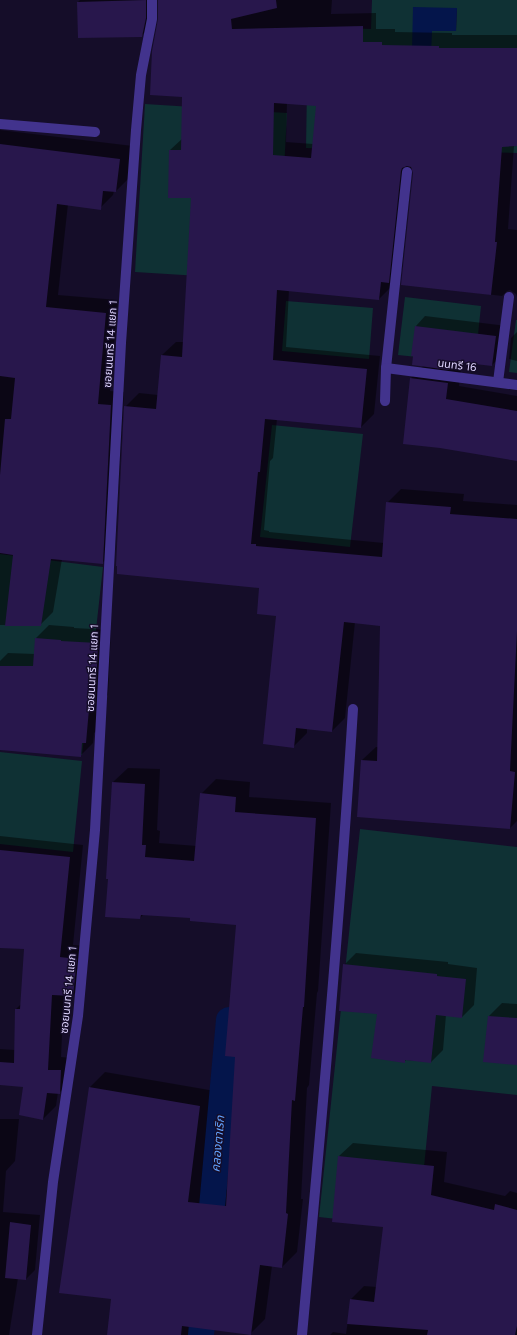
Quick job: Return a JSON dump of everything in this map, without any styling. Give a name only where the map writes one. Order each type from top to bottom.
[{"type":"street","name":"ซอยนนทรี 14 แยก 1","points":[[37,1335],[53,1182],[78,1016],[95,830],[122,335],[136,130],[141,74],[152,19],[152,0]]},
{"type":"street","points":[[0,124],[95,132]]},
{"type":"street","points":[[385,401],[390,369],[407,172]]},
{"type":"street","points":[[498,382],[509,297]]},
{"type":"street","name":"นนทรี 16","points":[[390,369],[517,385]]},
{"type":"street","points":[[302,1335],[321,1129],[346,820],[353,709]]},
{"type":"green space","points":[[372,0],[517,0],[517,48],[449,147],[517,146],[517,153],[306,148],[308,27],[371,29]],"holes":[[[457,8],[456,31],[432,31]]]},
{"type":"green space","points":[[145,104],[287,113],[278,281],[135,272]]},
{"type":"green space","points":[[405,297],[481,306],[475,363],[398,355]]},
{"type":"green space","points":[[286,301],[373,308],[369,359],[282,351]]},
{"type":"green space","points":[[517,320],[517,373],[509,372]]},
{"type":"green space","points":[[272,425],[363,434],[350,547],[260,537]]},
{"type":"green space","points":[[0,554],[103,567],[82,755],[0,745]]},
{"type":"green space","points":[[0,752],[82,761],[73,852],[0,844]]},
{"type":"green space","points":[[360,829],[517,847],[517,1095],[432,1086],[418,1228],[319,1217]]},
{"type":"shaded area","points":[[413,7],[457,8],[456,31],[432,31],[431,53],[412,52]]},
{"type":"building","points":[[146,0],[146,18],[142,37],[78,38],[77,2]]},
{"type":"building","points":[[158,0],[276,0],[277,8],[231,19],[232,29],[363,26],[363,42],[382,42],[382,45],[439,46],[439,48],[517,48],[517,146],[502,147],[495,242],[497,242],[491,295],[401,285],[413,173],[411,167],[407,166],[402,168],[401,171],[389,283],[381,282],[379,300],[277,290],[273,360],[367,369],[361,428],[265,419],[251,544],[256,544],[256,546],[382,557],[386,502],[451,507],[450,514],[517,519],[517,631],[510,771],[515,772],[510,829],[357,817],[361,760],[377,761],[380,626],[344,622],[332,732],[296,728],[294,748],[263,744],[276,616],[257,614],[259,588],[117,574],[116,566],[124,406],[156,409],[161,355],[182,357],[191,198],[168,198],[169,150],[181,150],[182,97],[150,95],[152,51],[158,19]],"holes":[[[274,103],[316,106],[311,158],[273,155]]]},
{"type":"building","points":[[0,144],[120,159],[116,192],[103,191],[101,210],[57,204],[46,307],[106,313],[98,404],[111,405],[103,564],[51,559],[41,626],[5,626],[13,555],[0,553],[0,475],[5,419],[11,419],[15,378],[0,376]]},
{"type":"building","points":[[415,326],[496,336],[492,366],[450,361],[449,370],[412,365],[413,356],[411,356]]},
{"type":"building","points":[[410,378],[448,383],[446,399],[517,411],[517,461],[440,448],[403,444]]},
{"type":"building","points":[[35,638],[98,643],[95,710],[89,709],[86,743],[82,743],[81,757],[0,750],[0,666],[33,666]]},
{"type":"building","points":[[112,782],[145,784],[142,845],[146,845],[145,857],[194,861],[200,793],[236,797],[235,812],[316,818],[304,1007],[295,1101],[292,1100],[286,1213],[288,1214],[282,1268],[260,1265],[251,1335],[182,1326],[181,1335],[107,1335],[111,1299],[59,1293],[89,1087],[200,1106],[188,1202],[226,1206],[235,1057],[225,1056],[236,925],[190,921],[190,918],[141,915],[140,919],[105,917]]},
{"type":"building","points":[[0,850],[70,857],[60,957],[77,959],[73,996],[52,995],[48,1070],[61,1070],[60,1094],[47,1093],[43,1120],[19,1115],[23,1087],[0,1085],[0,1062],[14,1063],[15,1009],[20,1009],[24,949],[0,948]]},
{"type":"building","points":[[343,964],[437,974],[437,976],[466,979],[462,1018],[436,1015],[431,1063],[405,1060],[405,1063],[371,1058],[377,1014],[339,1011]]},
{"type":"building","points":[[488,1016],[517,1018],[517,1065],[483,1062]]},
{"type":"building","points":[[338,1156],[434,1166],[431,1195],[494,1210],[495,1204],[517,1210],[517,1326],[515,1335],[427,1335],[428,1330],[347,1324],[350,1299],[374,1302],[383,1227],[332,1222]]},
{"type":"building","points":[[10,1222],[31,1225],[26,1280],[5,1278]]},
{"type":"waterway","name":"คลองตาเริก","points":[[209,1240],[229,1020]]},
{"type":"waterway","name":"คลองตาเริก","points":[[201,1335],[205,1293]]}]
